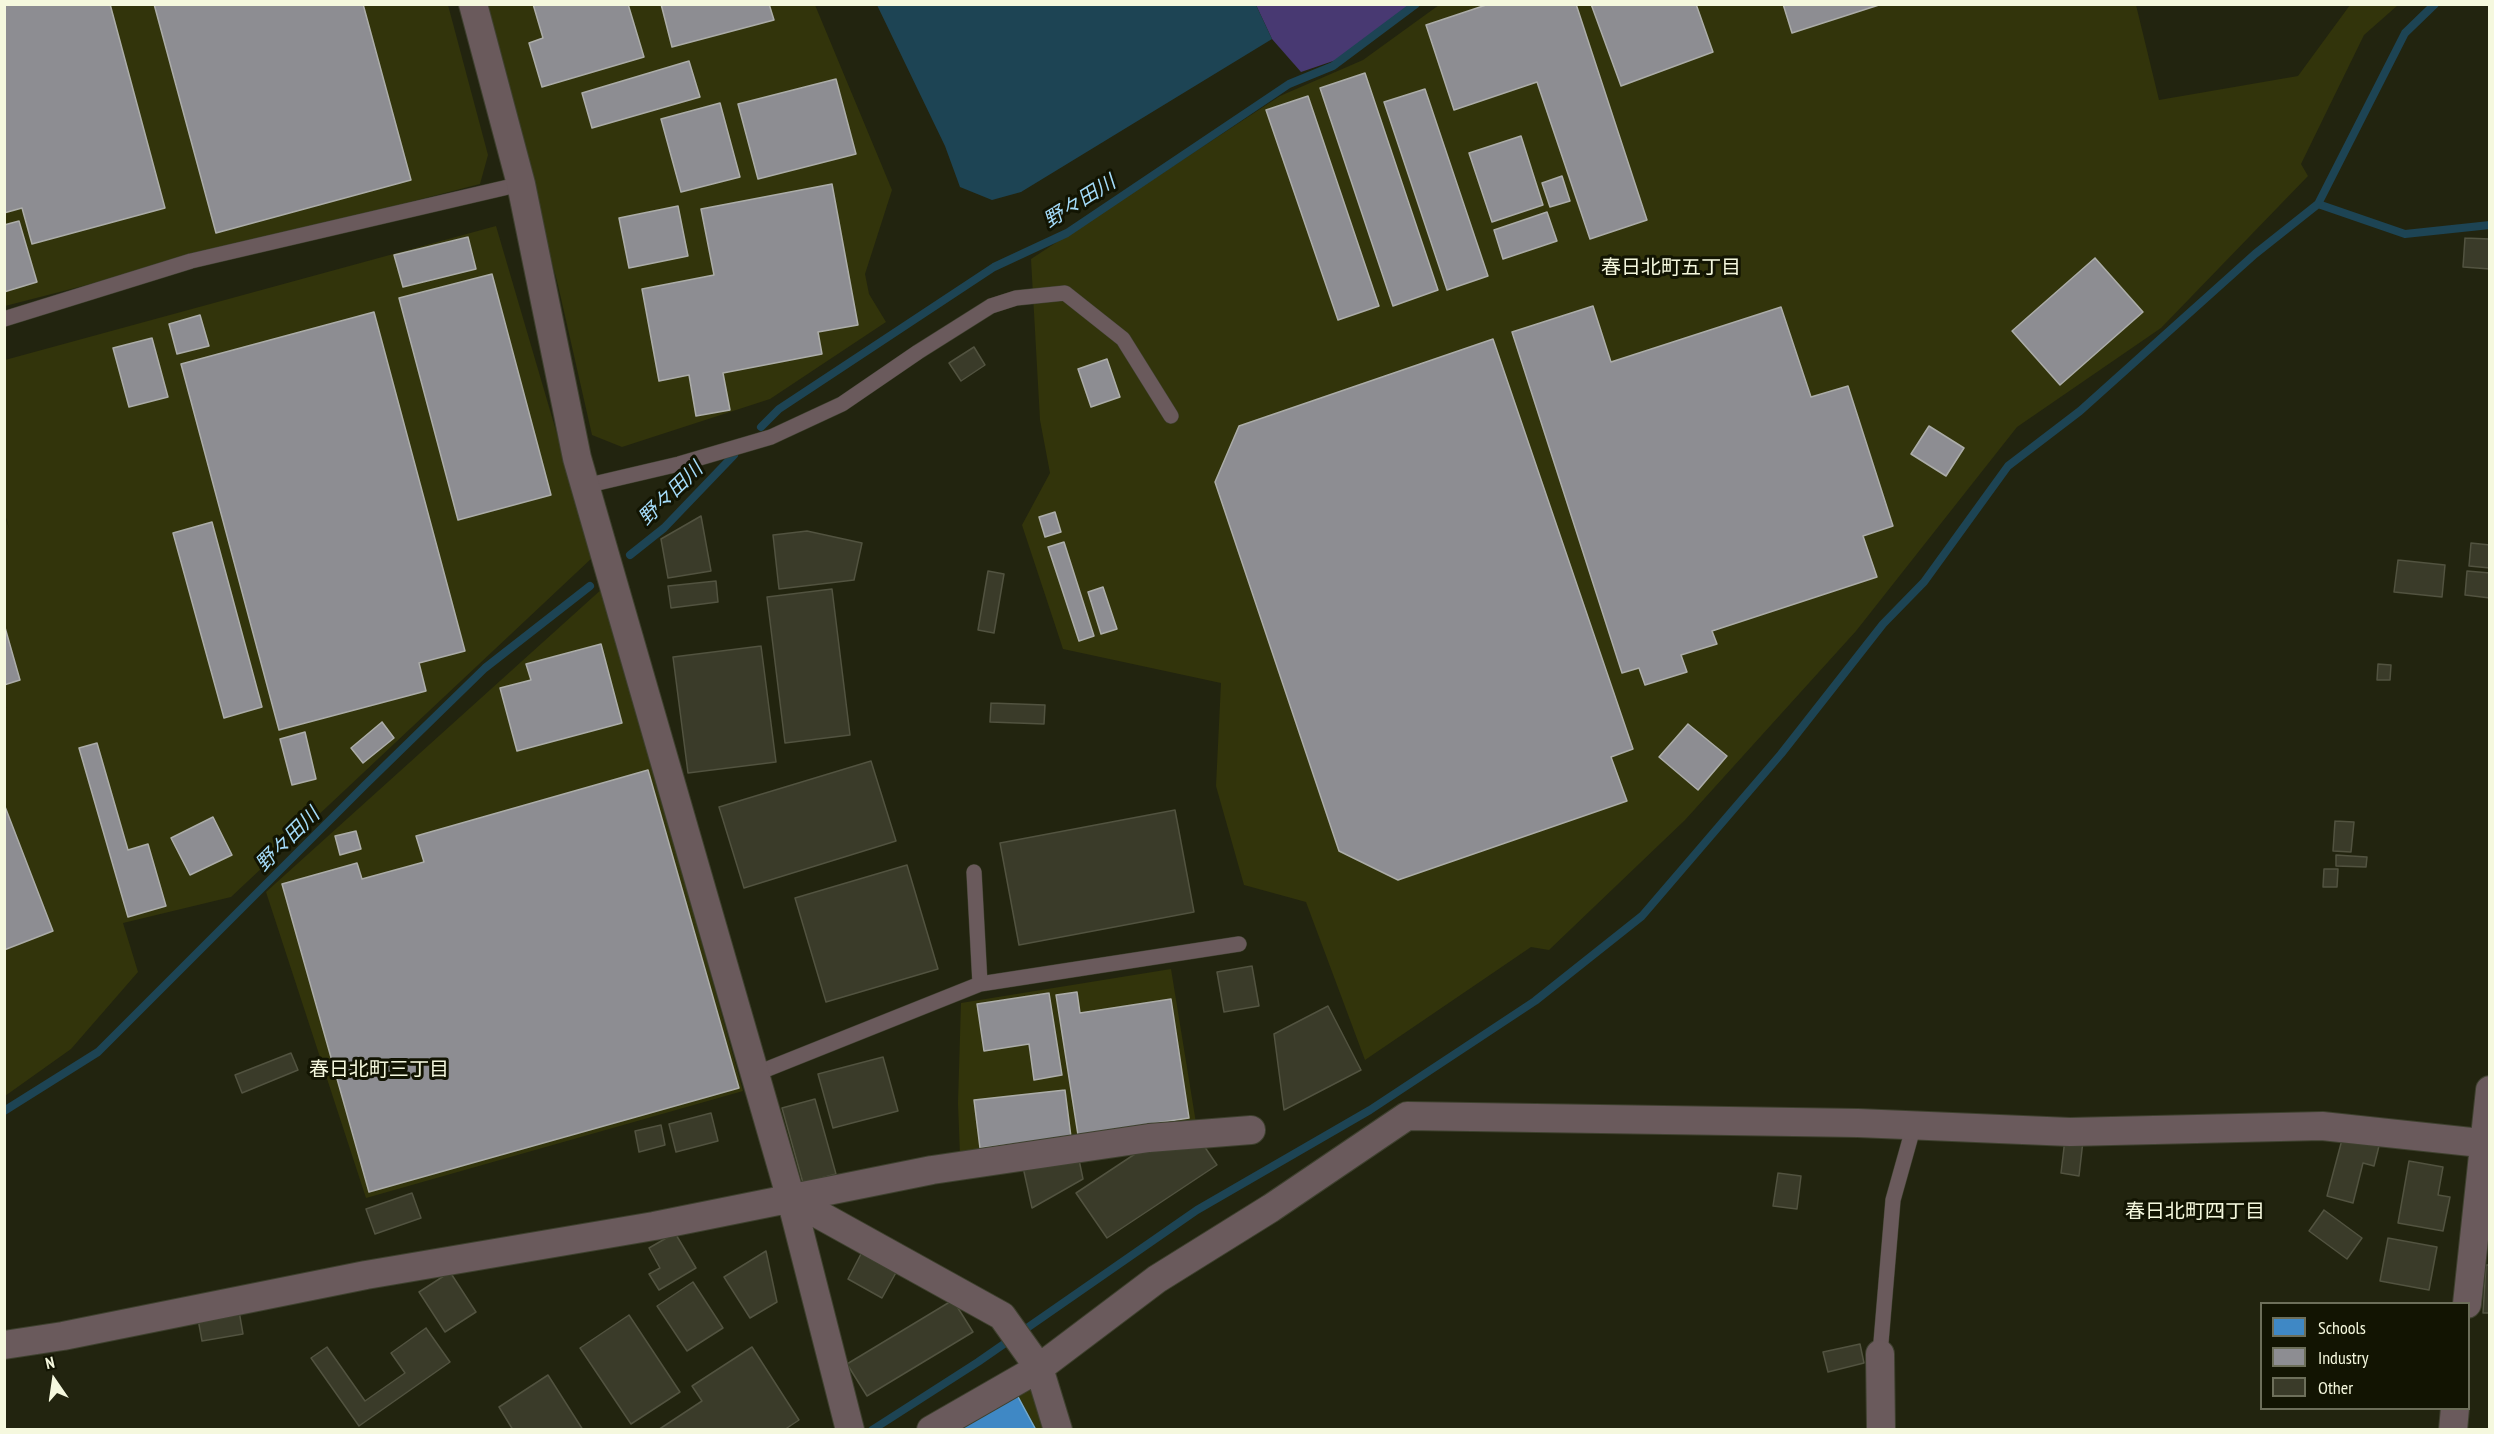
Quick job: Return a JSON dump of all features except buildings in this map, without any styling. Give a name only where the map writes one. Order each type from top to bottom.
[{"type":"street","points":[[473,4],[520,184],[577,458],[791,1198],[849,1426]]},
{"type":"street","points":[[2467,1302],[2487,1144],[2490,1090]]},
{"type":"street","points":[[931,1430],[1157,1279],[1271,1208],[1407,1116],[1914,1125],[2070,1131],[2322,1126],[2487,1144]]},
{"type":"street","points":[[4,1345],[63,1336],[390,1271],[654,1226],[944,1169],[1149,1138],[1251,1130]]},
{"type":"street","points":[[791,1198],[1002,1316],[1036,1362],[1058,1430]]},
{"type":"street","points":[[1880,1354],[1881,1430]]},
{"type":"street","points":[[2453,1430],[2455,1410]]},
{"type":"lane","points":[[4,319],[191,261],[520,184]]},
{"type":"lane","points":[[585,486],[679,464],[771,437],[842,404],[991,306],[1016,298],[1065,293],[1123,339],[1171,416]]},
{"type":"lane","points":[[974,872],[980,984]]},
{"type":"lane","points":[[755,1074],[980,984],[1239,944]]},
{"type":"lane","points":[[1880,1354],[1893,1200],[1914,1125]]},
{"type":"shaded area","points":[[5,5],[448,5],[488,155],[480,184],[5,306]]},
{"type":"shaded area","points":[[483,5],[815,5],[892,190],[865,274],[869,294],[886,322],[770,399],[622,447],[592,435],[558,285]]},
{"type":"shaded area","points":[[1256,5],[1412,5],[1339,59],[1301,72],[1272,39]]},
{"type":"shaded area","points":[[1439,5],[2136,5],[2159,100],[2298,76],[2350,5],[2398,5],[2364,35],[2301,164],[2308,176],[2161,328],[2017,427],[1856,631],[1685,820],[1549,950],[1531,947],[1365,1060],[1306,902],[1244,885],[1216,786],[1221,683],[1063,649],[1022,525],[1050,473],[1040,420],[1031,259],[1280,96],[1363,60]]},
{"type":"shaded area","points":[[496,226],[593,557],[231,897],[123,923],[138,972],[71,1049],[5,1096],[4,708],[7,707],[4,707],[4,514],[10,531],[4,511],[5,360]]},
{"type":"shaded area","points":[[603,588],[743,1091],[366,1198],[266,892]]},
{"type":"shaded area","points":[[1171,969],[1196,1123],[960,1156],[958,1103],[961,1003]]},
{"type":"shaded area","points":[[1030,1386],[1046,1430],[947,1430]]},
{"type":"water","points":[[877,5],[1256,5],[1272,39],[1021,192],[992,200],[960,187],[945,146]]},
{"type":"waterway","name":"野々田川","points":[[761,427],[779,409],[994,267],[1067,233],[1289,84],[1333,66],[1416,4]]},
{"type":"waterway","points":[[872,1430],[978,1362],[1197,1210],[1370,1110],[1535,1001],[1642,916],[1781,754],[1883,624],[1924,582],[2008,466],[2080,411],[2255,254],[2318,204],[2405,33],[2435,4]]},
{"type":"waterway","points":[[2318,204],[2405,234],[2490,225]]},
{"type":"waterway","name":"野々田川","points":[[630,555],[664,528],[734,455]]},
{"type":"waterway","name":"野々田川","points":[[4,1111],[98,1052],[485,668],[590,586]]},
{"type":"district","name":"春日北町五丁目","points":[[1671,268]]},
{"type":"district","name":"春日北町三丁目","points":[[379,1070]]},
{"type":"district","name":"春日北町四丁目","points":[[2195,1212]]}]
